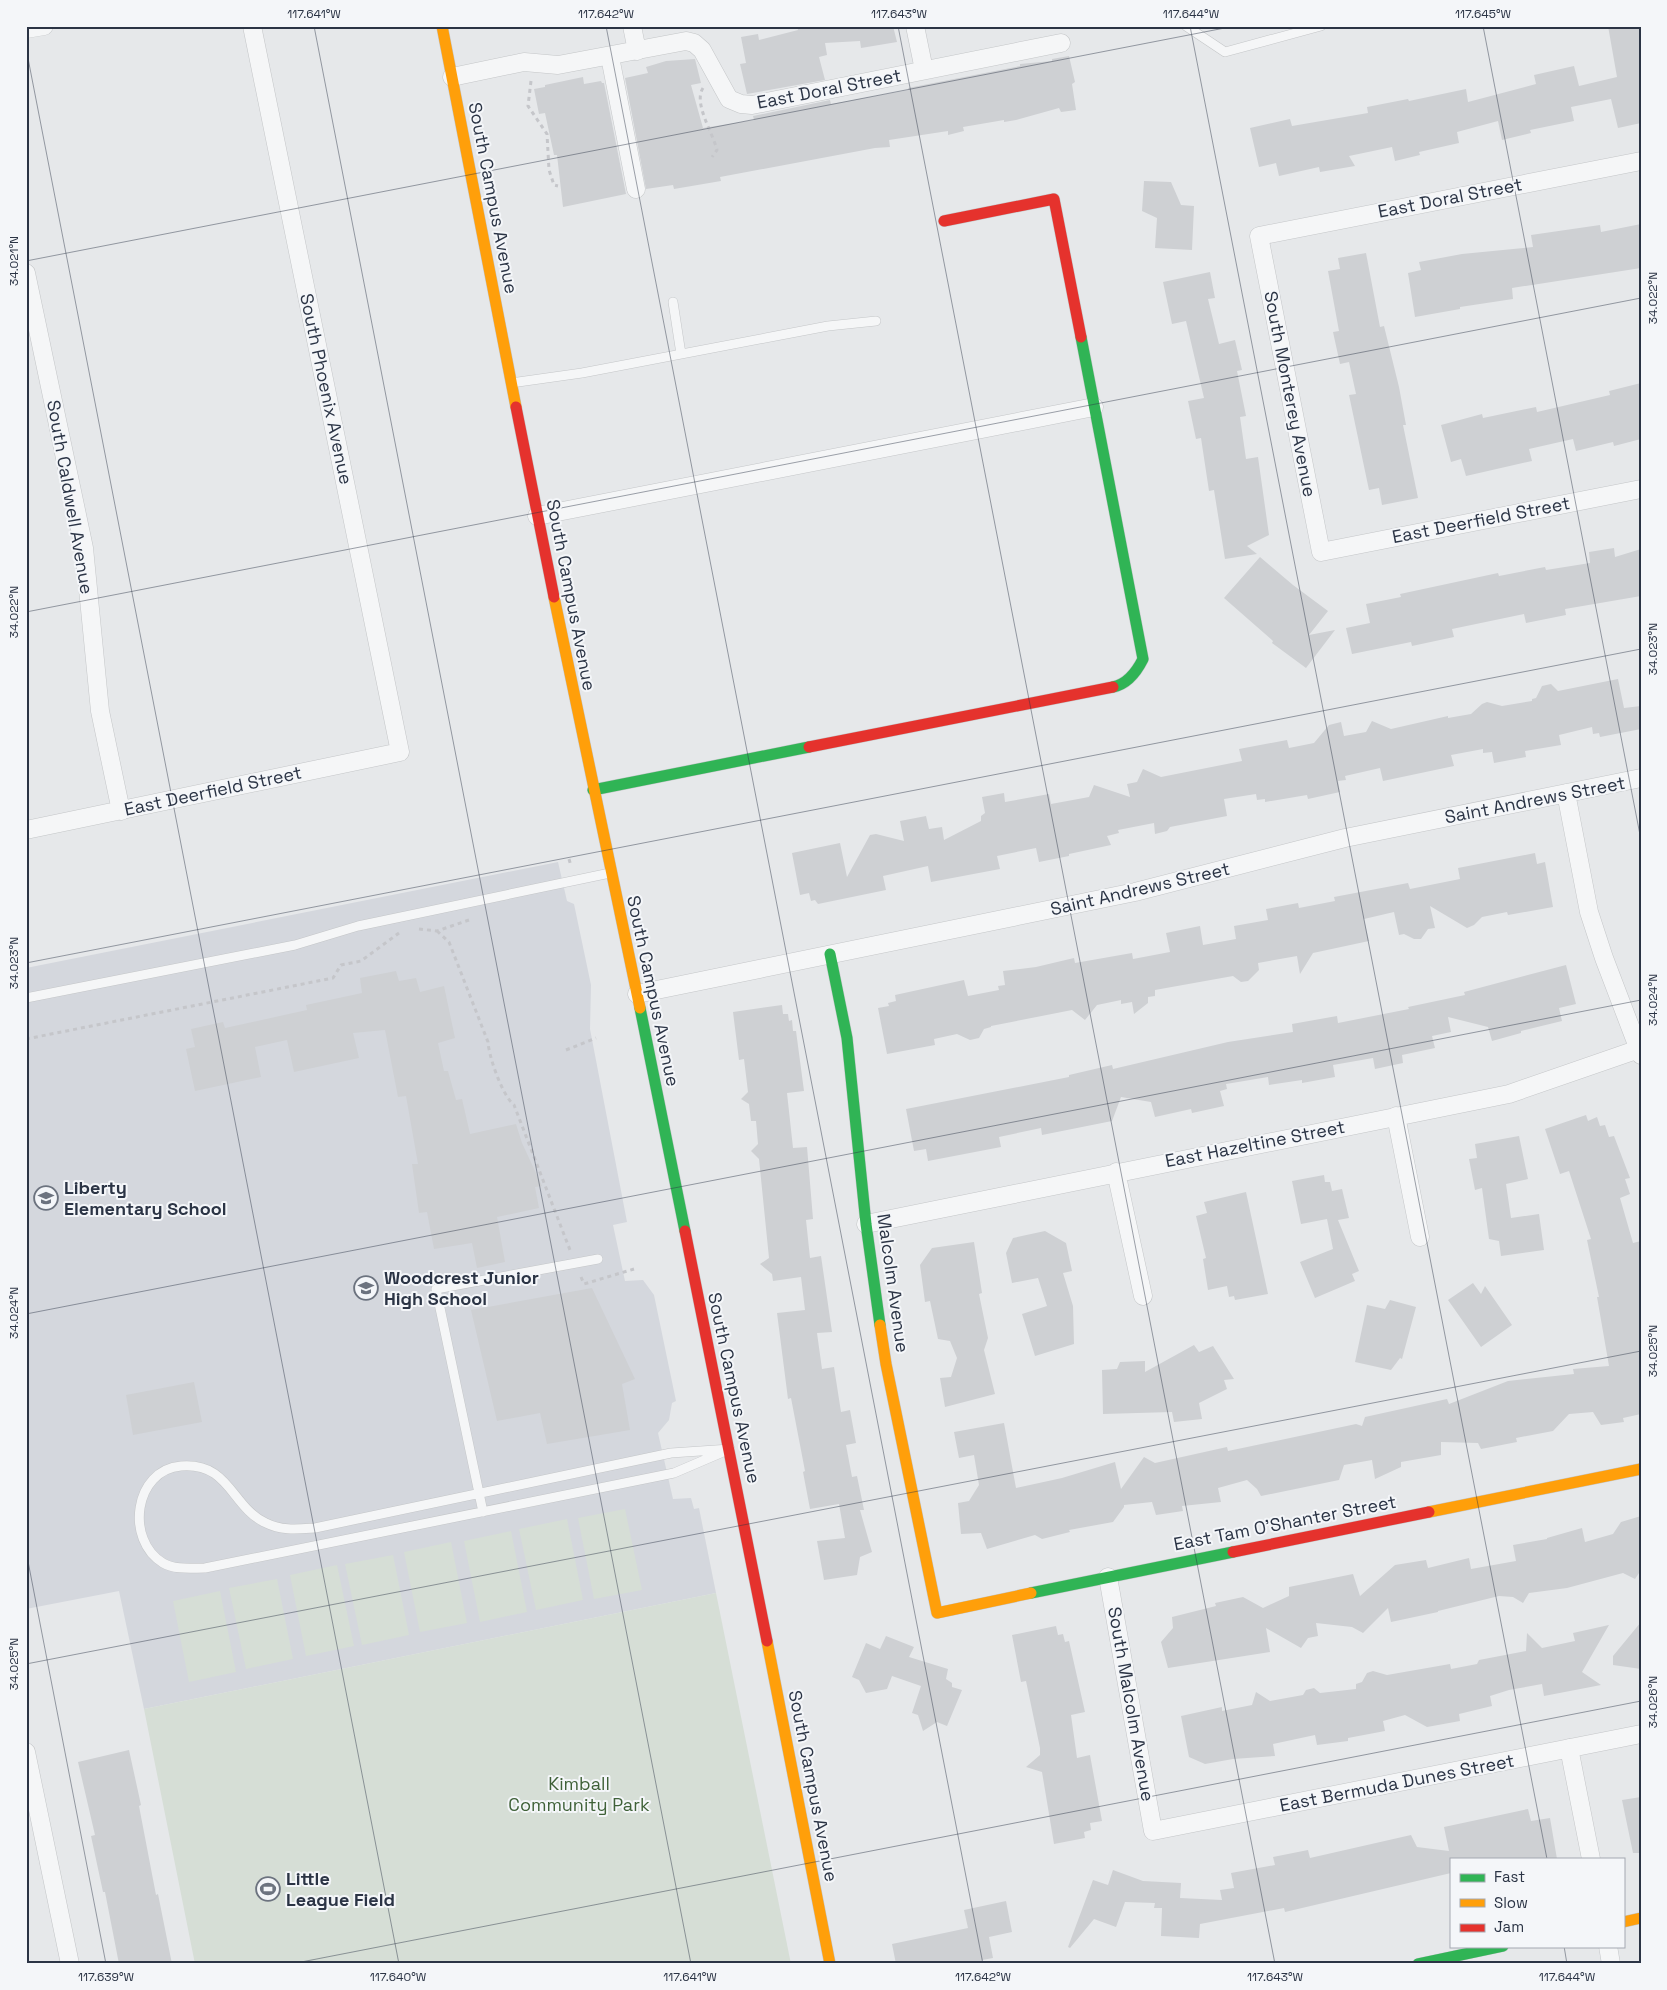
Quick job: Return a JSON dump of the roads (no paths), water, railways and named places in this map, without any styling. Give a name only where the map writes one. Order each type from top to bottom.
[{"type":"street","points":[[26,29],[44,26]]},
{"type":"street","name":"South Phoenix Avenue","points":[[252,26],[400,752]]},
{"type":"street","name":"South Campus Avenue","points":[[442,26],[510,383],[730,1449],[830,1964]]},
{"type":"street","points":[[632,26],[637,51]]},
{"type":"street","points":[[915,26],[924,70]]},
{"type":"street","name":"East Doral Street","points":[[452,77],[524,62],[558,66],[686,41],[694,43],[702,50],[729,99],[740,104],[752,106],[1060,43]]},
{"type":"street","points":[[610,56],[636,189]]},
{"type":"street","name":"East Doral Street","points":[[1259,236],[1641,161]]},
{"type":"street","points":[[593,790],[1119,686],[1136,673],[1143,659],[1054,199],[944,221]]},
{"type":"street","name":"South Monterey Avenue","points":[[1259,236],[1321,552]]},
{"type":"street","name":"South Caldwell Avenue","points":[[26,273],[84,548],[100,710],[121,811]]},
{"type":"street","points":[[538,516],[1094,406]]},
{"type":"street","name":"East Deerfield Street","points":[[1321,552],[1641,489]]},
{"type":"street","name":"East Deerfield Street","points":[[26,830],[400,752]]},
{"type":"street","name":"Saint Andrews Street","points":[[637,994],[1135,892],[1344,838],[1641,778]]},
{"type":"street","points":[[1566,793],[1589,912],[1604,958],[1640,1052]]},
{"type":"street","name":"Malcolm Avenue","points":[[830,954],[847,1038],[866,1224],[886,1364],[937,1613]]},
{"type":"street","name":"East Hazeltine Street","points":[[866,1224],[1509,1094],[1640,1052]]},
{"type":"street","points":[[1396,1116],[1420,1237]]},
{"type":"street","points":[[1116,1172],[1142,1296]]},
{"type":"street","name":"East Tam O'Shanter Street","points":[[937,1613],[1641,1469]]},
{"type":"street","name":"South Malcolm Avenue","points":[[1108,1577],[1153,1831]]},
{"type":"street","name":"East Bermuda Dunes Street","points":[[1153,1831],[1641,1734]]},
{"type":"street","points":[[1569,1748],[1591,1858]]},
{"type":"street","points":[[26,1752],[70,1964]]},
{"type":"street","points":[[1624,1922],[1641,1918]]},
{"type":"street","points":[[1418,1964],[1494,1948]]},
{"type":"street","points":[[1608,1948],[1611,1964]]},
{"type":"lane","points":[[1186,26],[1225,52],[1321,26]]},
{"type":"lane","points":[[673,302],[681,354]]},
{"type":"lane","points":[[510,383],[582,374],[828,326],[876,321]]},
{"type":"lane","points":[[26,998],[295,945],[358,926],[610,872]]},
{"type":"lane","points":[[483,1512],[436,1289],[598,1259]]},
{"type":"lane","points":[[730,1449],[674,1473],[204,1568],[179,1568],[163,1563],[148,1548],[140,1532],[138,1512],[142,1497],[152,1480],[165,1470],[180,1466],[200,1468],[219,1476],[228,1485],[244,1508],[265,1523],[287,1530],[315,1528],[671,1452],[730,1449]]},
{"type":"place","name":"Liberty Elementary School","points":[[46,1198]]},
{"type":"place","name":"Woodcrest Junior High School","points":[[366,1288]]},
{"type":"place","name":"Little League Field","points":[[268,1889]]},
{"type":"park label","name":"Kimball Community Park","points":[[579,1794]]}]
